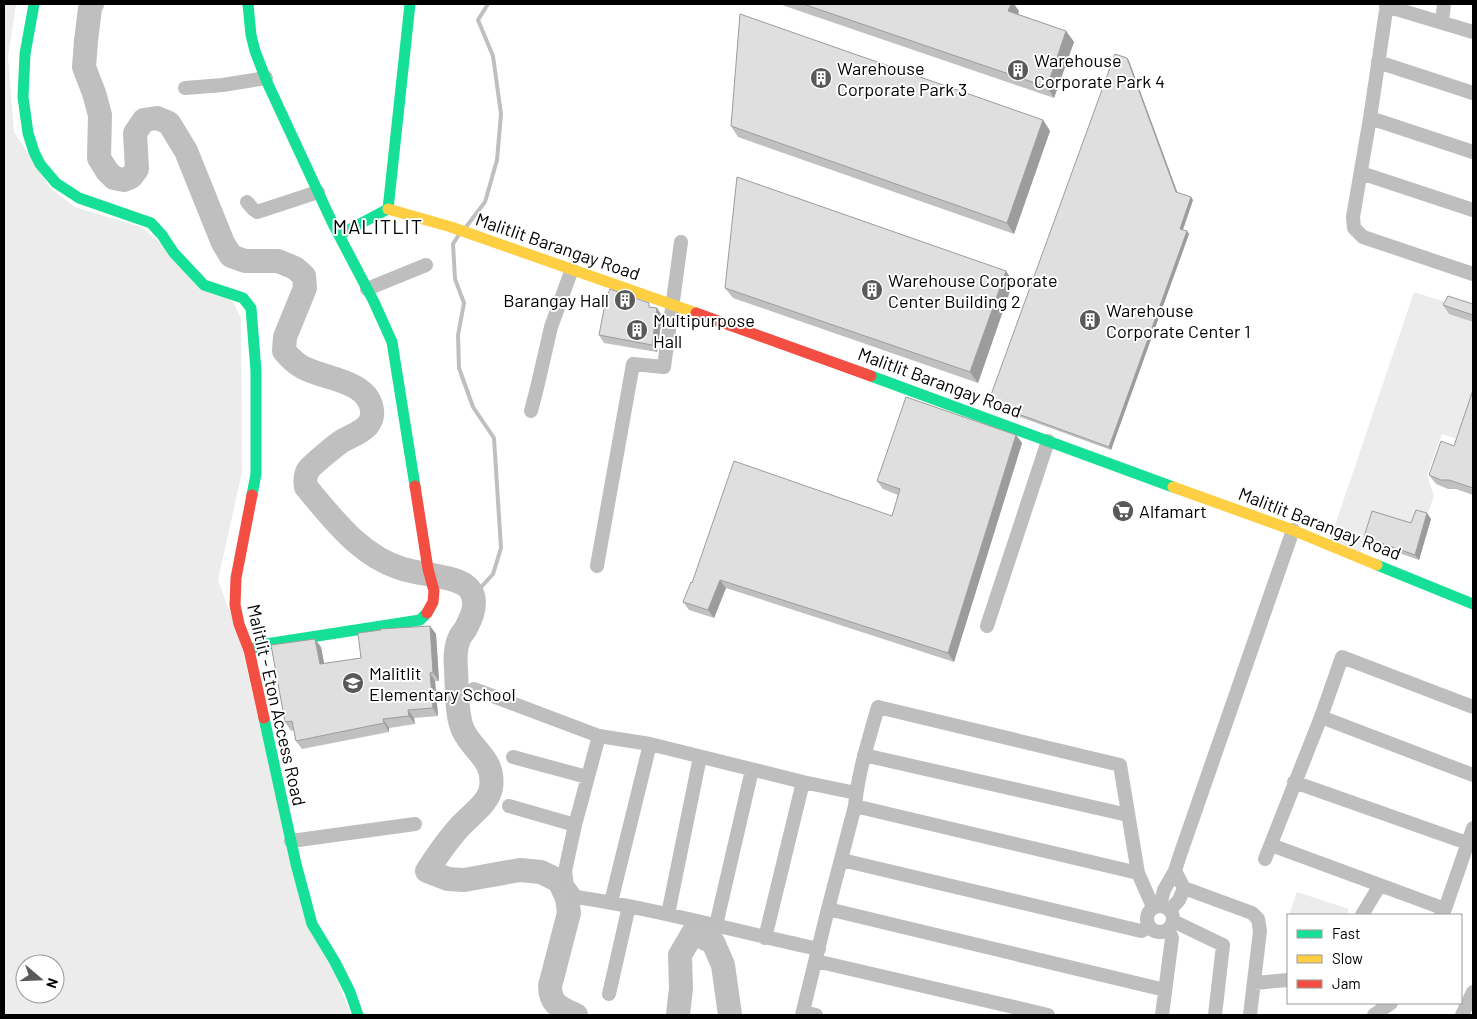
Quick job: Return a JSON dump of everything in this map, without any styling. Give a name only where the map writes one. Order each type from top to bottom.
[{"type":"street","name":"Malitlit - Eton Access Road","points":[[34,4],[25,54],[23,97],[28,133],[40,164],[56,184],[79,198],[151,223],[174,253],[204,285],[242,298],[251,308],[256,371],[256,474],[236,578],[235,605],[239,624],[249,650],[291,841],[312,924],[335,962],[350,992],[358,1015]]},
{"type":"street","points":[[248,4],[247,16],[250,37],[266,78],[318,192],[383,319],[392,342],[428,569],[435,598],[432,607],[420,620],[266,644],[249,650]]},
{"type":"street","points":[[339,235],[388,209],[410,4]]},
{"type":"street","points":[[1442,22],[1444,4]]},
{"type":"street","points":[[1473,32],[1386,5],[1370,118],[1353,217],[1354,228],[1363,237],[1473,274]]},
{"type":"street","points":[[1378,62],[1473,93]]},
{"type":"street","points":[[185,88],[223,85],[266,78]]},
{"type":"street","points":[[1370,118],[1473,152]]},
{"type":"street","points":[[1361,173],[1473,210]]},
{"type":"street","points":[[247,202],[257,212],[318,192]]},
{"type":"street","name":"Malitlit Barangay Road","points":[[388,209],[451,227],[673,304],[977,414],[1293,530],[1473,604]]},
{"type":"street","points":[[596,566],[633,364],[664,368],[681,242]]},
{"type":"street","points":[[367,289],[426,265]]},
{"type":"street","points":[[531,411],[551,327],[572,269]]},
{"type":"street","points":[[986,626],[1048,441]]},
{"type":"street","points":[[1162,1015],[1172,938],[1165,914],[1164,890],[1175,871],[1293,530]]},
{"type":"street","points":[[1265,859],[1342,657],[1473,707]]},
{"type":"street","points":[[474,689],[599,736],[650,744],[803,782],[856,799],[1138,873]]},
{"type":"street","points":[[807,1014],[817,955],[842,860],[864,755],[878,707],[1120,765],[1138,873],[1165,914]]},
{"type":"street","points":[[1320,717],[1473,775]]},
{"type":"street","points":[[599,736],[587,777],[565,871],[567,885],[576,897],[611,902],[716,925],[817,955],[1048,1015]]},
{"type":"street","points":[[611,902],[650,744]]},
{"type":"street","points":[[864,755],[1128,815]]},
{"type":"street","points":[[513,757],[587,777]]},
{"type":"street","points":[[668,914],[700,757]]},
{"type":"street","points":[[716,925],[752,770]]},
{"type":"street","points":[[765,938],[803,782]]},
{"type":"street","points":[[1294,782],[1467,843]]},
{"type":"street","points":[[509,806],[575,825]]},
{"type":"street","points":[[291,841],[415,824]]},
{"type":"street","points":[[1271,845],[1380,885],[1443,912],[1473,828]]},
{"type":"street","points":[[842,860],[1141,932],[1150,927]]},
{"type":"street","points":[[1175,871],[1184,888],[1252,913],[1258,920],[1260,931],[1250,1015]]},
{"type":"street","points":[[1363,914],[1380,885]]},
{"type":"street","points":[[1184,888],[1179,900],[1165,914],[1159,932],[1154,931],[1146,919],[1150,910],[1165,914],[1223,945],[1215,1015]]},
{"type":"street","points":[[609,994],[629,906]]},
{"type":"street","points":[[828,909],[1165,990]]},
{"type":"street","points":[[1254,983],[1287,980]]},
{"type":"street","points":[[1462,1015],[1473,992]]},
{"type":"street","points":[[1374,1015],[1390,1004]]},
{"type":"shaded area","points":[[4,4],[16,4],[8,57],[14,132],[51,189],[75,207],[141,227],[233,302],[241,318],[242,472],[218,580],[237,626],[292,865],[351,1015],[4,1015]]},
{"type":"shaded area","points":[[1414,292],[1455,305],[1473,322],[1473,417],[1465,442],[1442,434],[1427,475],[1434,496],[1421,532],[1374,515],[1359,556],[1329,543]]},
{"type":"shaded area","points":[[1297,892],[1349,909],[1347,914],[1289,914]]},
{"type":"building","name":"Warehouse Corporate Park 4","points":[[803,4],[1011,4],[1008,11],[1066,31],[1047,87]]},
{"type":"building","name":"Warehouse Corporate Park 3","points":[[740,14],[1043,120],[1007,223],[731,126]]},
{"type":"building","name":"Warehouse Corporate Center 1","points":[[1115,54],[1127,58],[1176,192],[1191,197],[1180,229],[1187,231],[1109,447],[988,403]]},
{"type":"building","name":"Warehouse Corporate Center Building 2","points":[[737,177],[1006,271],[970,372],[725,288]]},
{"type":"building","name":"Multipurpose Hall","points":[[610,289],[649,303],[649,307],[657,308],[652,345],[599,335],[606,299]]},
{"type":"building","points":[[1448,296],[1473,304],[1473,315],[1443,305]]},
{"type":"building","points":[[1473,390],[1473,488],[1429,475],[1441,441],[1454,446]]},
{"type":"building","points":[[906,397],[1016,435],[948,653],[720,580],[708,610],[683,602],[692,583],[734,461],[892,516],[900,489],[877,481]]},
{"type":"building","points":[[1416,510],[1427,513],[1415,555],[1364,537],[1372,511],[1411,523]]},
{"type":"building","name":"Malitlit Elementary School","points":[[430,626],[433,672],[430,673],[433,708],[408,710],[409,716],[383,719],[384,723],[296,741],[292,721],[285,722],[271,645],[315,639],[320,664],[361,658],[358,633],[380,629]]},
{"type":"waterway","points":[[92,4],[84,67],[100,115],[99,158],[107,171],[114,178],[124,180],[131,177],[137,169],[135,133],[144,120],[157,118],[169,123],[186,151],[223,243],[231,256],[245,261],[278,261],[295,268],[304,276],[305,288],[285,337],[284,351],[303,367],[357,388],[370,402],[372,414],[368,425],[339,443],[311,467],[306,475],[306,487],[337,524],[374,556],[403,569],[459,582],[465,585],[472,594],[474,599],[472,616],[459,639],[456,650],[458,710],[464,732],[483,757],[490,770],[491,788],[486,800],[460,826],[427,871],[448,879],[464,880],[520,870],[541,872],[559,881],[567,898],[569,913],[550,986],[554,1002],[576,1015]]},
{"type":"waterway","points":[[466,227],[485,202],[497,160],[501,114],[493,56],[478,20],[488,4]]},
{"type":"waterway","points":[[458,236],[453,244],[455,279],[464,303],[458,335],[459,368],[473,407],[494,438],[501,548],[493,574],[474,595]]},
{"type":"waterway","points":[[678,1015],[681,988],[680,955],[693,933],[713,942],[723,965],[730,1015]]},
{"type":"traffic: fast","points":[[34,4],[25,54],[23,97],[28,133],[40,164],[56,183],[79,198],[151,223],[174,253],[204,285],[243,298],[251,308],[256,371],[256,474],[252,495]]},
{"type":"traffic: fast","points":[[248,4],[251,35],[267,82],[332,222],[374,302],[392,342],[415,486]]},
{"type":"traffic: fast","points":[[388,209],[410,4]]},
{"type":"traffic: fast","points":[[339,235],[388,209]]},
{"type":"traffic: fast","points":[[871,376],[1173,487]]},
{"type":"traffic: fast","points":[[1377,565],[1473,604]]},
{"type":"traffic: fast","points":[[249,650],[266,644],[420,620],[427,613]]},
{"type":"traffic: fast","points":[[264,718],[296,864],[312,924],[335,962],[350,992],[358,1015]]},
{"type":"traffic: slow","points":[[388,209],[451,227],[696,313]]},
{"type":"traffic: slow","points":[[1173,487],[1290,529],[1377,565]]},
{"type":"traffic: jam","points":[[696,313],[871,376]]},
{"type":"traffic: jam","points":[[415,486],[428,569],[434,591],[433,602],[427,613]]},
{"type":"traffic: jam","points":[[252,495],[236,578],[235,605],[239,624],[249,650],[264,718]]},
{"type":"place","name":"Warehouse Corporate Park 4","points":[[1018,70]]},
{"type":"place","name":"Warehouse Corporate Park 3","points":[[821,78]]},
{"type":"place","name":"Warehouse Corporate Center Building 2","points":[[872,290]]},
{"type":"place","name":"Barangay Hall","points":[[625,300]]},
{"type":"place","name":"Warehouse Corporate Center 1","points":[[1090,320]]},
{"type":"place","name":"Multipurpose Hall","points":[[637,330]]},
{"type":"place","name":"Alfamart","points":[[1123,511]]},
{"type":"place","name":"Malitlit Elementary School","points":[[353,683]]},
{"type":"district","name":"MALITLIT","points":[[378,226]]}]
